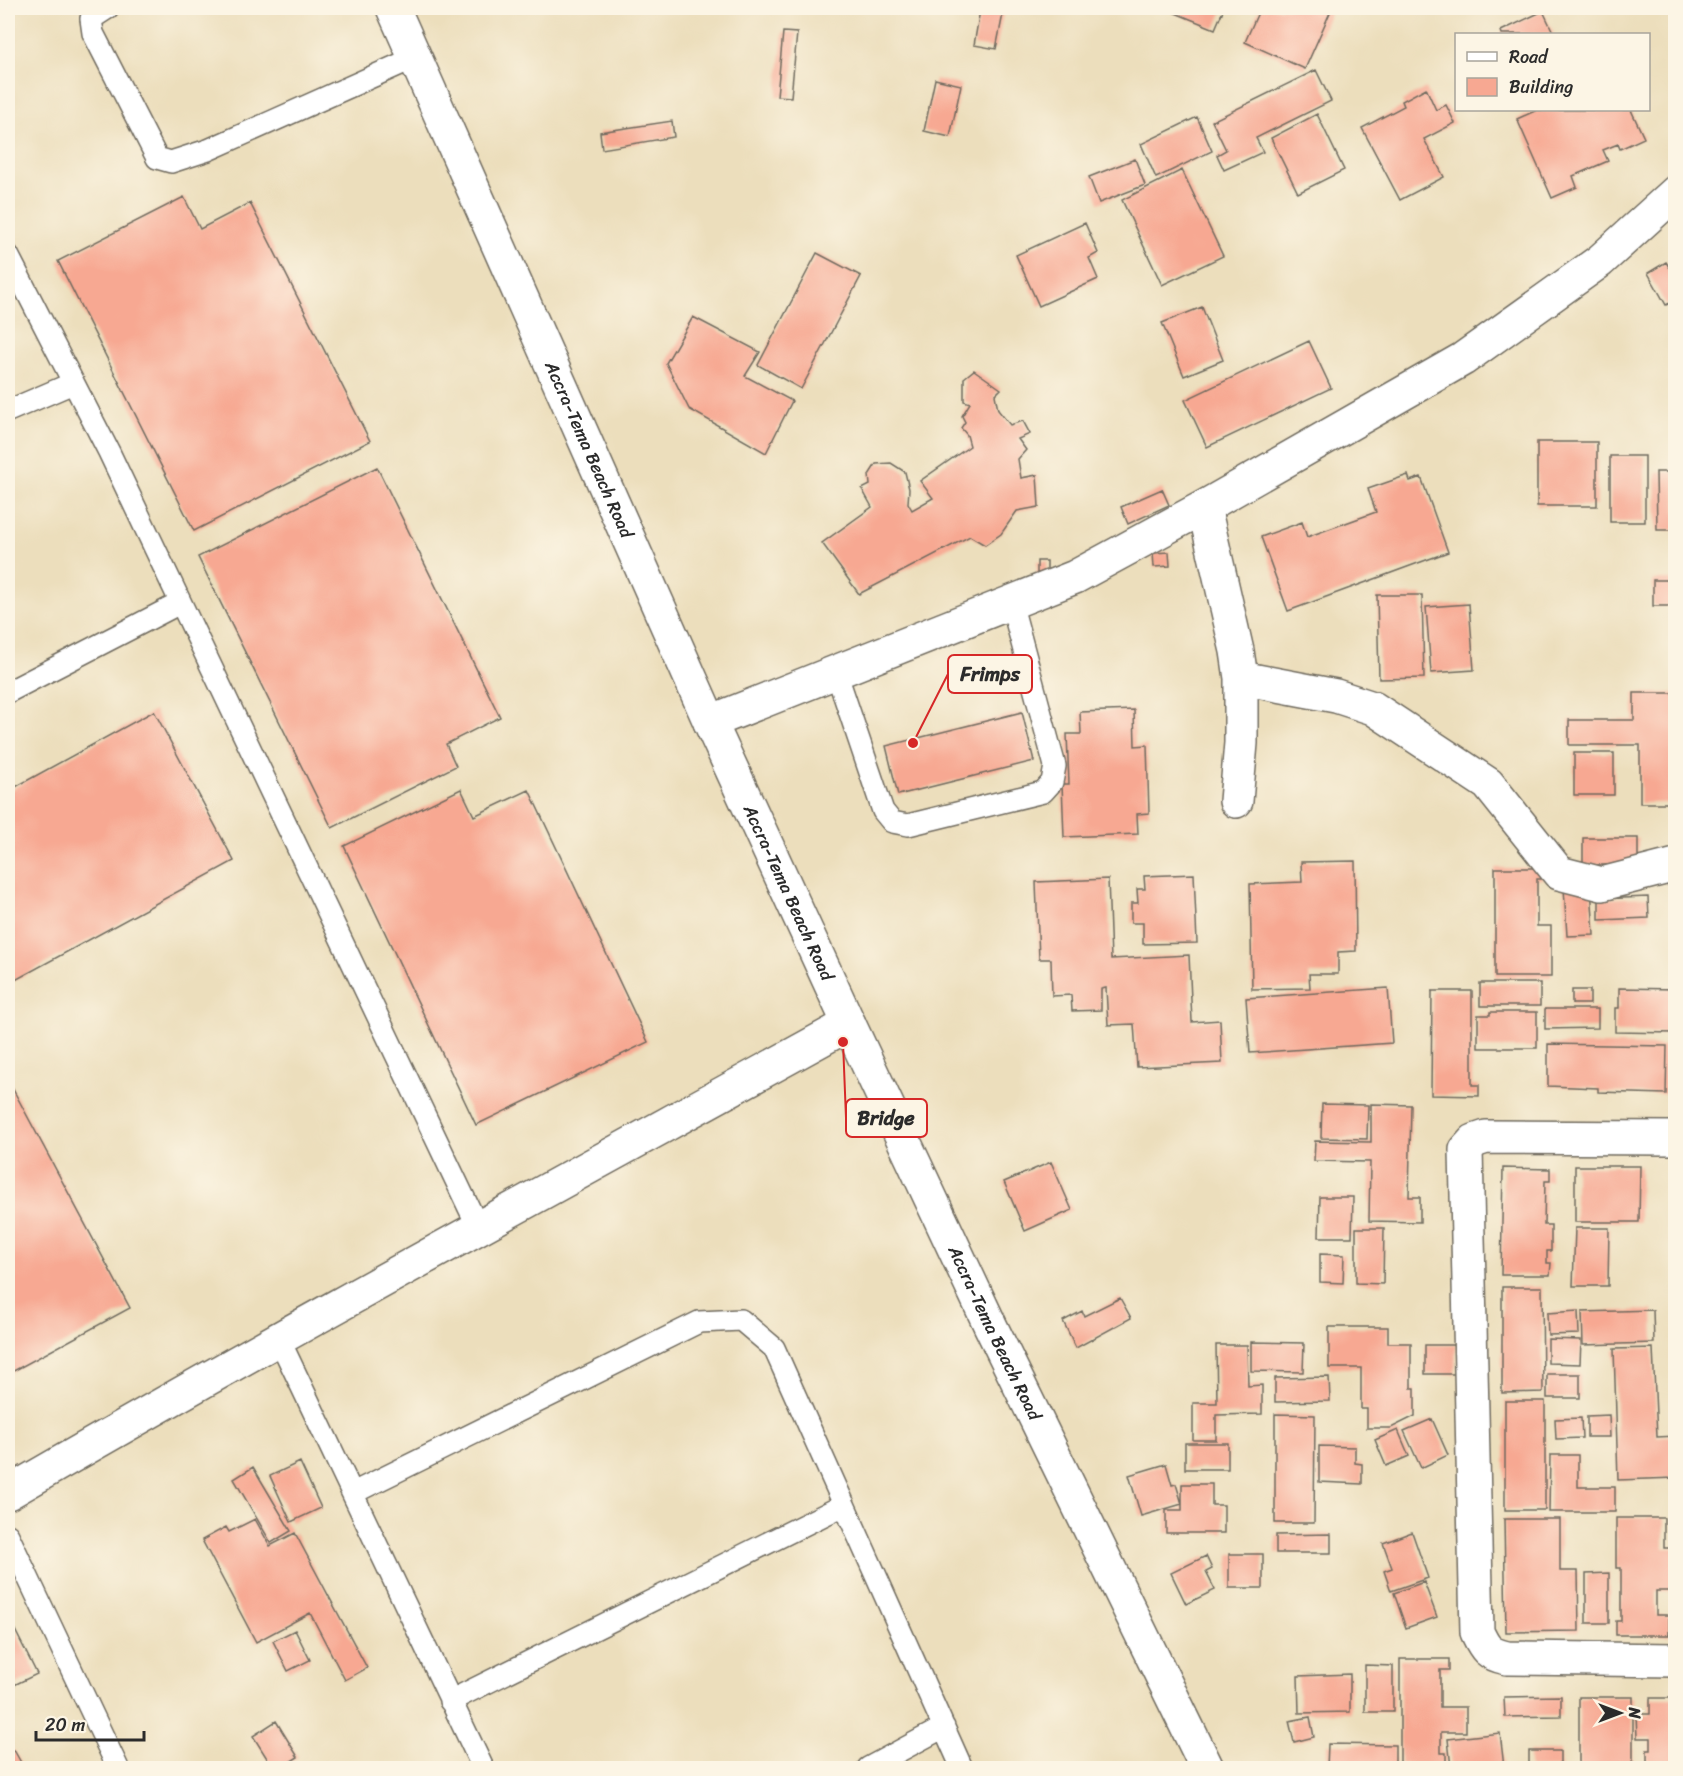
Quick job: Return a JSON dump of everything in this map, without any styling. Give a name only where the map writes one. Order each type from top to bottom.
[{"type":"street","name":"Accra-Tema Beach Road","points":[[393,8],[710,722],[849,1024],[991,1326],[1207,1768]]},
{"type":"street","points":[[710,722],[1075,577],[1204,507],[1463,359],[1600,261],[1676,192]]},
{"type":"street","points":[[1204,507],[1238,651],[1240,743],[1236,801]]},
{"type":"street","points":[[1240,678],[1336,696],[1373,708],[1488,784],[1559,873],[1602,884],[1676,865]]},
{"type":"street","points":[[8,1493],[167,1401],[849,1024]]},
{"type":"street","points":[[1676,1138],[1486,1137],[1474,1140],[1466,1150],[1477,1632],[1483,1644],[1492,1654],[1507,1658],[1676,1660]]},
{"type":"lane","points":[[108,8],[91,19],[93,33],[157,158],[171,162],[208,150],[414,58]]},
{"type":"lane","points":[[9,261],[109,452],[479,1229]]},
{"type":"lane","points":[[8,411],[73,383]]},
{"type":"lane","points":[[836,672],[883,811],[892,822],[908,825],[1043,792],[1052,782],[1055,766],[1011,602]]},
{"type":"lane","points":[[8,692],[180,603]]},
{"type":"lane","points":[[352,1493],[699,1322],[741,1320],[774,1348],[962,1768]]},
{"type":"lane","points":[[279,1339],[483,1768]]},
{"type":"lane","points":[[450,1701],[844,1505]]},
{"type":"lane","points":[[8,1535],[118,1768]]},
{"type":"lane","points":[[868,1768],[944,1727]]},
{"type":"building","points":[[1163,8],[1224,8],[1215,29]]},
{"type":"building","points":[[1260,8],[1332,8],[1305,69],[1245,42]]},
{"type":"building","points":[[980,10],[1003,14],[996,49],[974,45]]},
{"type":"building","points":[[1543,11],[1554,33],[1502,33],[1501,31]]},
{"type":"building","points":[[783,32],[797,33],[791,97],[777,96]]},
{"type":"building","points":[[1316,70],[1331,101],[1256,138],[1263,152],[1224,170],[1217,155],[1226,150],[1212,121]]},
{"type":"building","points":[[935,79],[961,85],[950,137],[924,131]]},
{"type":"building","points":[[1426,88],[1436,110],[1446,105],[1455,123],[1424,139],[1444,177],[1400,200],[1362,128],[1404,106],[1402,101]]},
{"type":"building","points":[[1535,111],[1631,111],[1644,138],[1620,149],[1618,144],[1603,150],[1608,161],[1573,176],[1577,187],[1552,198],[1517,119]]},
{"type":"building","points":[[1317,114],[1344,170],[1298,193],[1271,138]]},
{"type":"building","points":[[1197,117],[1212,151],[1156,178],[1141,144]]},
{"type":"building","points":[[672,121],[674,137],[602,149],[600,132]]},
{"type":"building","points":[[1135,159],[1145,185],[1099,203],[1089,177]]},
{"type":"building","points":[[1182,170],[1223,256],[1162,285],[1122,200]]},
{"type":"building","points":[[184,197],[200,229],[250,203],[370,441],[194,531],[58,261]]},
{"type":"building","points":[[1085,223],[1098,253],[1089,258],[1098,279],[1039,306],[1016,255]]},
{"type":"building","points":[[817,253],[861,276],[801,389],[758,365]]},
{"type":"building","points":[[1666,262],[1676,278],[1676,300],[1666,305],[1648,273]]},
{"type":"building","points":[[1202,307],[1223,360],[1184,376],[1162,323]]},
{"type":"building","points":[[693,317],[760,352],[745,376],[792,401],[766,453],[689,409],[666,363]]},
{"type":"building","points":[[1309,341],[1331,388],[1207,447],[1185,400]]},
{"type":"building","points":[[974,370],[1001,389],[995,395],[998,410],[1010,425],[1023,421],[1030,434],[1018,439],[1026,450],[1018,459],[1021,478],[1037,475],[1039,507],[1017,511],[1001,534],[985,545],[970,536],[859,594],[822,543],[872,507],[862,489],[870,485],[869,475],[876,464],[891,463],[905,472],[909,489],[908,503],[912,510],[933,498],[920,481],[970,446],[967,435],[961,428],[965,422],[962,416],[970,403],[964,401],[964,378]]},
{"type":"building","points":[[1537,442],[1597,442],[1597,506],[1537,506]]},
{"type":"building","points":[[1610,456],[1645,456],[1645,522],[1610,522]]},
{"type":"building","points":[[377,467],[500,717],[446,744],[456,766],[332,828],[198,557]]},
{"type":"building","points":[[1656,472],[1676,472],[1676,530],[1657,530]]},
{"type":"building","points":[[1408,475],[1410,481],[1421,477],[1448,552],[1288,611],[1261,537],[1302,522],[1307,537],[1376,512],[1368,489]]},
{"type":"building","points":[[1162,489],[1169,505],[1128,524],[1121,507]]},
{"type":"building","points":[[1169,552],[1170,566],[1154,567],[1153,553]]},
{"type":"building","points":[[1037,561],[1047,561],[1047,576],[1037,577]]},
{"type":"building","points":[[1653,580],[1676,580],[1676,606],[1653,606]]},
{"type":"building","points":[[1377,595],[1422,595],[1424,678],[1379,679]]},
{"type":"building","points":[[1469,604],[1474,670],[1431,673],[1426,607]]},
{"type":"building","points":[[1634,693],[1676,693],[1676,803],[1640,803],[1640,745],[1569,745],[1569,720],[1634,720]]},
{"type":"building","points":[[1134,710],[1135,746],[1147,745],[1149,813],[1137,814],[1138,834],[1064,837],[1062,784],[1069,784],[1067,734],[1081,734],[1080,712]]},
{"type":"building","points":[[154,711],[234,861],[8,984],[8,791]]},
{"type":"building","points":[[1022,712],[1034,761],[898,795],[886,746]]},
{"type":"building","points":[[1574,753],[1614,753],[1614,795],[1574,795]]},
{"type":"building","points":[[461,789],[474,816],[529,790],[648,1042],[476,1125],[344,846]]},
{"type":"building","points":[[1583,838],[1638,838],[1638,865],[1583,865]]},
{"type":"building","points":[[1355,861],[1356,951],[1338,952],[1338,974],[1309,974],[1310,988],[1252,989],[1250,884],[1302,882],[1301,862]]},
{"type":"building","points":[[1495,868],[1542,868],[1542,879],[1537,879],[1537,926],[1551,926],[1551,977],[1495,977]]},
{"type":"building","points":[[1194,874],[1197,943],[1143,944],[1143,923],[1131,923],[1131,903],[1138,903],[1137,889],[1145,889],[1144,876]]},
{"type":"building","points":[[1108,879],[1111,959],[1189,955],[1192,1022],[1220,1020],[1222,1063],[1137,1067],[1134,1024],[1108,1025],[1106,988],[1101,989],[1101,1010],[1072,1011],[1071,995],[1052,996],[1051,959],[1039,959],[1036,882]]},
{"type":"building","points":[[1591,887],[1594,935],[1567,936],[1564,888]]},
{"type":"building","points":[[1648,897],[1649,918],[1599,920],[1599,899]]},
{"type":"building","points":[[1480,983],[1540,983],[1540,1006],[1480,1006]]},
{"type":"building","points":[[1388,988],[1392,1043],[1250,1053],[1246,998]]},
{"type":"building","points":[[1619,988],[1676,989],[1676,1033],[1615,1032],[1615,1008],[1619,1008]]},
{"type":"building","points":[[1572,990],[1590,990],[1590,1004],[1572,1004]]},
{"type":"building","points":[[1432,991],[1472,991],[1472,1085],[1479,1085],[1479,1096],[1431,1095]]},
{"type":"building","points":[[1545,1009],[1598,1009],[1598,1028],[1545,1029]]},
{"type":"building","points":[[1490,1012],[1537,1012],[1537,1048],[1478,1048],[1478,1015],[1490,1015]]},
{"type":"building","points":[[1548,1044],[1667,1046],[1666,1094],[1598,1092],[1598,1088],[1548,1086]]},
{"type":"building","points":[[8,1080],[130,1308],[8,1374]]},
{"type":"building","points":[[1322,1104],[1368,1105],[1367,1139],[1321,1138]]},
{"type":"building","points":[[1371,1104],[1411,1105],[1409,1197],[1420,1197],[1420,1222],[1369,1221],[1370,1162],[1314,1161],[1315,1141],[1371,1142]]},
{"type":"building","points":[[1051,1162],[1072,1210],[1025,1231],[1004,1182]]},
{"type":"building","points":[[1575,1166],[1640,1166],[1639,1222],[1575,1222]]},
{"type":"building","points":[[1503,1168],[1550,1169],[1550,1181],[1545,1181],[1544,1225],[1551,1225],[1551,1251],[1547,1251],[1547,1263],[1551,1263],[1550,1275],[1501,1275]]},
{"type":"building","points":[[1320,1197],[1353,1197],[1352,1237],[1319,1237]]},
{"type":"building","points":[[1356,1228],[1384,1228],[1383,1284],[1356,1283]]},
{"type":"building","points":[[1575,1228],[1609,1228],[1608,1286],[1573,1286]]},
{"type":"building","points":[[1320,1254],[1344,1255],[1343,1283],[1320,1282]]},
{"type":"building","points":[[1502,1287],[1542,1287],[1543,1392],[1502,1393]]},
{"type":"building","points":[[1120,1298],[1131,1318],[1076,1348],[1063,1321],[1082,1311],[1084,1316]]},
{"type":"building","points":[[1653,1310],[1654,1343],[1583,1345],[1582,1312]]},
{"type":"building","points":[[1578,1311],[1579,1334],[1548,1335],[1547,1313]]},
{"type":"building","points":[[1329,1327],[1388,1327],[1388,1343],[1411,1343],[1411,1388],[1415,1388],[1415,1416],[1391,1428],[1367,1428],[1367,1409],[1361,1409],[1361,1368],[1329,1368]]},
{"type":"building","points":[[1548,1339],[1581,1340],[1580,1364],[1548,1363]]},
{"type":"building","points":[[1251,1342],[1304,1343],[1303,1372],[1251,1371]]},
{"type":"building","points":[[1216,1345],[1247,1345],[1248,1386],[1262,1385],[1262,1414],[1216,1415],[1216,1440],[1193,1440],[1193,1403],[1217,1403]]},
{"type":"building","points":[[1425,1345],[1456,1345],[1455,1374],[1425,1374]]},
{"type":"building","points":[[1653,1348],[1657,1437],[1676,1436],[1676,1478],[1618,1480],[1614,1349]]},
{"type":"building","points":[[1547,1374],[1580,1374],[1580,1398],[1547,1398]]},
{"type":"building","points":[[1329,1377],[1330,1401],[1275,1402],[1275,1378]]},
{"type":"building","points":[[1505,1401],[1545,1401],[1545,1510],[1505,1510]]},
{"type":"building","points":[[1275,1414],[1315,1415],[1314,1523],[1275,1523]]},
{"type":"building","points":[[1609,1415],[1610,1437],[1587,1437],[1587,1416]]},
{"type":"building","points":[[1581,1418],[1582,1438],[1556,1439],[1555,1419]]},
{"type":"building","points":[[1432,1419],[1448,1455],[1421,1468],[1404,1431]]},
{"type":"building","points":[[1398,1430],[1409,1456],[1386,1466],[1375,1440]]},
{"type":"building","points":[[1185,1443],[1228,1443],[1228,1469],[1185,1469]]},
{"type":"building","points":[[1319,1446],[1355,1447],[1355,1463],[1362,1464],[1362,1484],[1319,1482]]},
{"type":"building","points":[[1550,1455],[1578,1455],[1578,1487],[1615,1487],[1615,1512],[1549,1512]]},
{"type":"building","points":[[300,1462],[321,1508],[291,1522],[270,1476]]},
{"type":"building","points":[[1166,1464],[1172,1485],[1176,1484],[1182,1504],[1141,1516],[1129,1475]]},
{"type":"building","points":[[253,1467],[291,1531],[271,1543],[234,1479]]},
{"type":"building","points":[[1182,1484],[1212,1484],[1212,1505],[1224,1505],[1224,1533],[1166,1533],[1166,1510],[1182,1510]]},
{"type":"building","points":[[1616,1518],[1664,1518],[1664,1548],[1676,1548],[1676,1591],[1656,1591],[1656,1615],[1669,1615],[1669,1635],[1616,1635],[1616,1621],[1621,1621],[1621,1568],[1616,1568]]},
{"type":"building","points":[[255,1519],[270,1546],[295,1533],[367,1668],[345,1680],[310,1613],[256,1642],[202,1540],[226,1527],[229,1532]]},
{"type":"building","points":[[1504,1519],[1560,1519],[1560,1571],[1578,1571],[1579,1631],[1506,1632]]},
{"type":"building","points":[[1412,1532],[1428,1578],[1391,1591],[1384,1571],[1392,1568],[1383,1543]]},
{"type":"building","points":[[1331,1534],[1331,1553],[1276,1553],[1276,1535]]},
{"type":"building","points":[[1229,1554],[1263,1554],[1263,1588],[1229,1588]]},
{"type":"building","points":[[1206,1556],[1212,1569],[1206,1572],[1215,1590],[1186,1604],[1171,1573]]},
{"type":"building","points":[[1609,1573],[1609,1623],[1586,1623],[1586,1574]]},
{"type":"building","points":[[1424,1582],[1437,1617],[1406,1628],[1394,1593]]},
{"type":"building","points":[[15,1630],[37,1674],[8,1688],[8,1634]]},
{"type":"building","points":[[295,1630],[310,1660],[288,1671],[273,1641]]},
{"type":"building","points":[[1400,1659],[1449,1659],[1449,1670],[1440,1670],[1440,1707],[1466,1707],[1466,1732],[1441,1732],[1441,1753],[1446,1753],[1446,1764],[1400,1764]]},
{"type":"building","points":[[1365,1665],[1393,1666],[1393,1712],[1365,1712]]},
{"type":"building","points":[[1350,1674],[1350,1712],[1299,1713],[1298,1676]]},
{"type":"building","points":[[1561,1696],[1561,1716],[1505,1717],[1504,1697]]},
{"type":"building","points":[[1579,1697],[1633,1697],[1633,1768],[1579,1768]]},
{"type":"building","points":[[1650,1698],[1676,1698],[1676,1768],[1647,1768],[1647,1750],[1651,1750],[1651,1738],[1637,1738],[1636,1714],[1650,1714]]},
{"type":"building","points":[[1310,1717],[1314,1737],[1294,1742],[1289,1721]]},
{"type":"building","points":[[276,1721],[298,1757],[280,1768],[273,1768],[253,1736]]},
{"type":"building","points":[[1500,1733],[1504,1767],[1451,1768],[1448,1739]]},
{"type":"building","points":[[1328,1744],[1395,1745],[1395,1768],[1327,1768]]},
{"type":"building","points":[[14,1750],[24,1768],[8,1768],[8,1753]]},
{"type":"building","points":[[1529,1751],[1560,1751],[1560,1768],[1529,1768]]},
{"type":"place","name":"Frimps","points":[[913,743]]},
{"type":"place","name":"Bridge","points":[[843,1042]]}]
